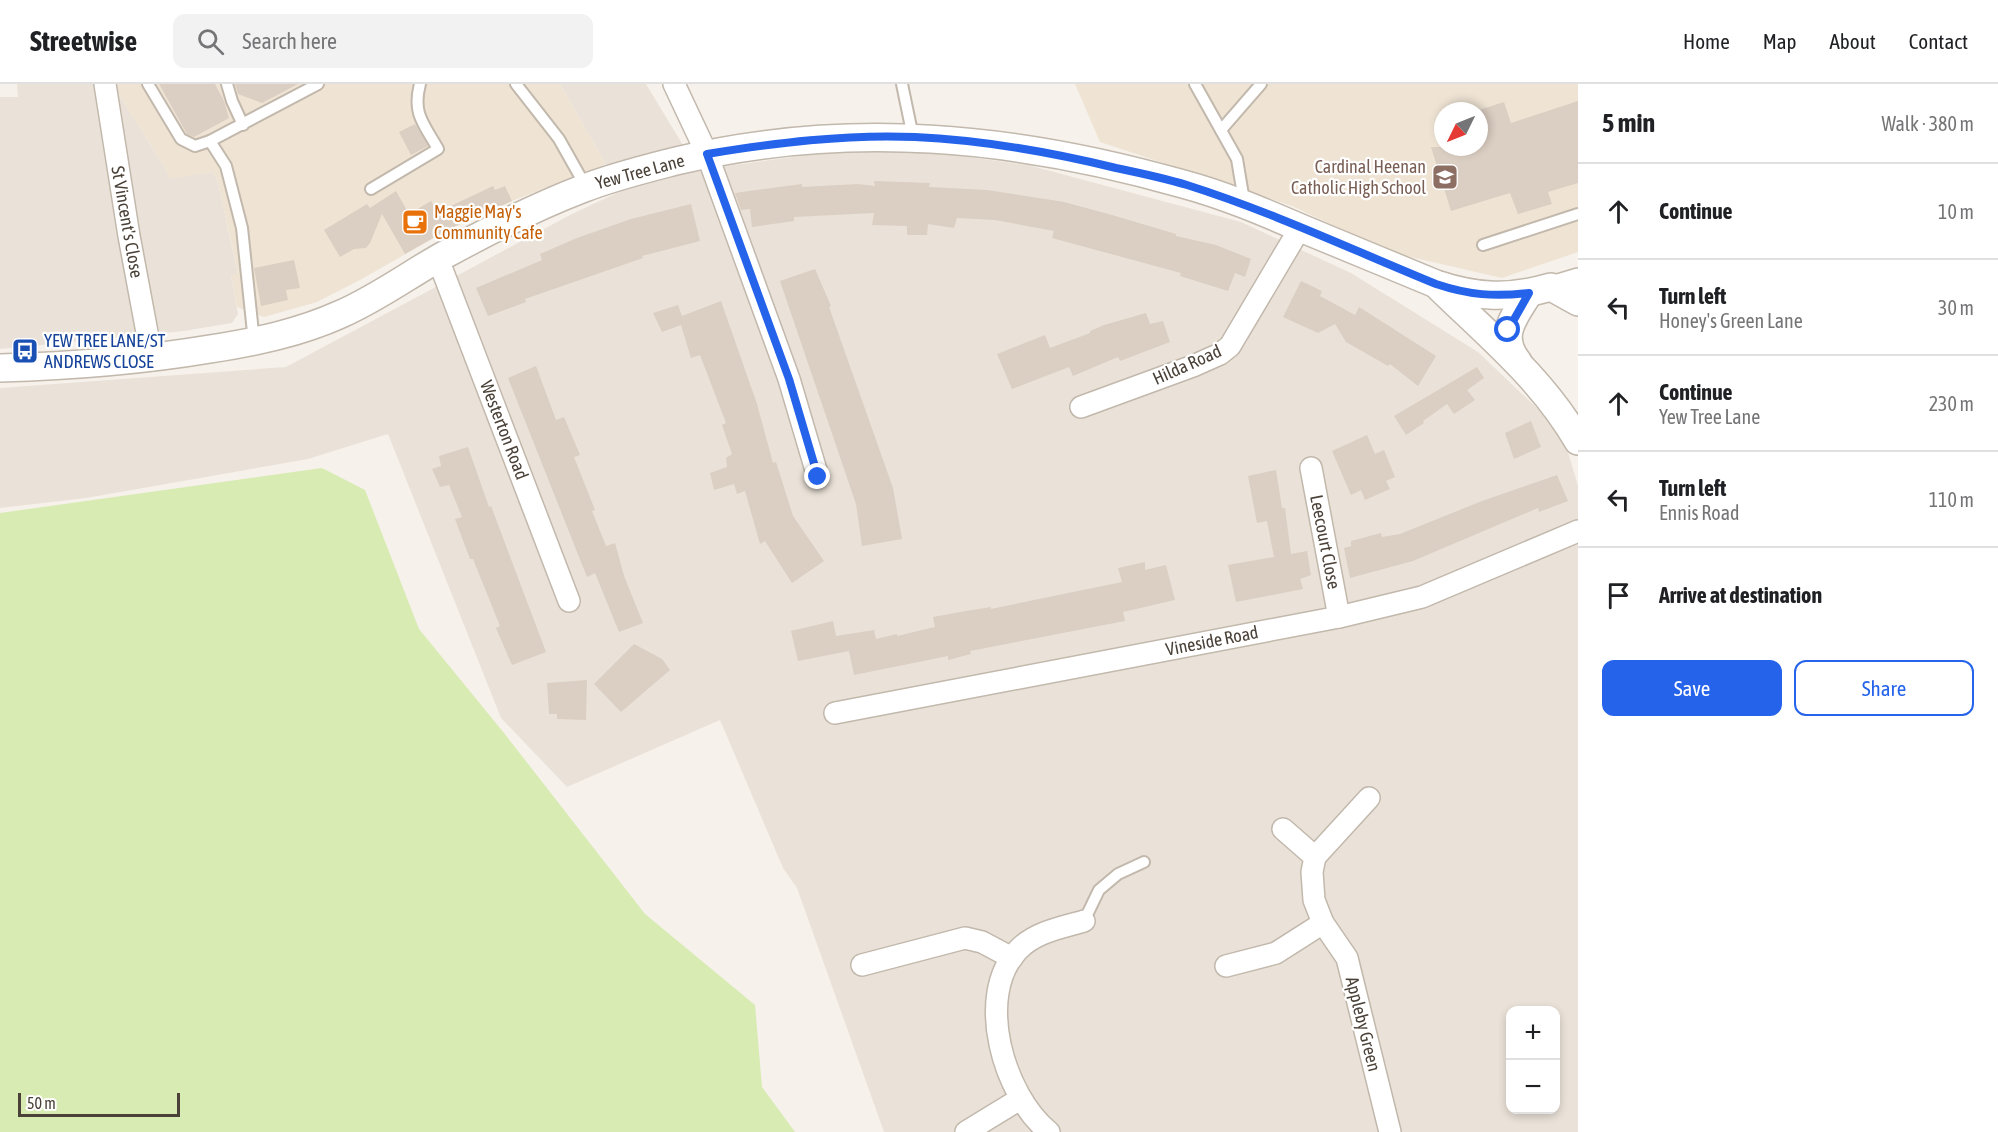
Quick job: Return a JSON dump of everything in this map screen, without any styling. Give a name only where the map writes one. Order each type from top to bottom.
[{"type":"street","name":"St Vincent's Close","points":[[105,84],[129,236],[152,359]]},
{"type":"street","points":[[674,84],[707,154],[789,379],[818,477]]},
{"type":"street","name":"Yew Tree Lane","points":[[0,368],[87,365],[152,359],[254,342],[312,326],[345,313],[438,259],[533,209],[586,187],[645,169],[707,154],[767,144],[838,138],[913,137],[990,143],[1066,156],[1184,184],[1244,204],[1458,292],[1481,296],[1505,296],[1540,290]]},
{"type":"street","name":"Hilda Road","points":[[1081,407],[1220,354],[1237,337],[1300,228]]},
{"type":"street","name":"Westerton Road","points":[[438,259],[569,601]]},
{"type":"street","points":[[1518,362],[1510,348],[1508,330],[1540,290],[1578,279]]},
{"type":"street","points":[[1436,284],[1566,405],[1578,441]]},
{"type":"street","points":[[1540,290],[1578,302]]},
{"type":"street","name":"Leecourt Close","points":[[1311,468],[1339,617]]},
{"type":"street","name":"Vineside Road","points":[[835,713],[1339,617],[1422,597],[1578,531]]},
{"type":"street","points":[[1283,829],[1315,857],[1369,798]]},
{"type":"street","name":"Appleby Green","points":[[1315,857],[1312,872],[1314,900],[1323,923],[1347,958],[1390,1132]]},
{"type":"street","points":[[1049,1132],[1020,1099],[1004,1064],[998,1026],[1000,982],[1012,958],[1027,942],[1039,935],[1084,921]]},
{"type":"street","points":[[1226,966],[1276,953],[1323,923]]},
{"type":"street","points":[[862,965],[965,938],[982,942],[1012,958]]},
{"type":"street","points":[[966,1132],[1020,1099]]},
{"type":"lane","points":[[148,84],[181,139],[195,146],[243,125],[318,84]]},
{"type":"lane","points":[[227,84],[231,100],[243,125]]},
{"type":"lane","points":[[371,189],[438,149],[418,115],[416,101],[420,84]]},
{"type":"lane","points":[[516,84],[560,139],[586,187]]},
{"type":"lane","points":[[902,84],[913,137]]},
{"type":"lane","points":[[1195,84],[1237,159],[1244,204]]},
{"type":"lane","points":[[1221,130],[1261,84]]},
{"type":"lane","points":[[210,141],[226,166],[243,228],[254,342]]},
{"type":"lane","points":[[1483,245],[1578,214]]},
{"type":"lane","points":[[1084,921],[1099,890],[1118,874],[1144,862]]},
{"type":"shaded area","points":[[17,84],[112,84],[170,178],[213,172],[218,183],[238,274],[231,275],[238,314],[232,323],[184,331],[0,349],[0,97],[18,97]]},
{"type":"shaded area","points":[[112,84],[560,84],[606,164],[512,201],[448,230],[317,302],[264,317],[237,307],[231,275],[238,273],[218,183],[213,172],[170,179]]},
{"type":"shaded area","points":[[560,84],[646,84],[698,170],[880,145],[1028,165],[1241,222],[1351,273],[1478,352],[1562,432],[1578,486],[1578,1132],[884,1132],[797,888],[783,868],[720,720],[567,787],[501,718],[388,434],[308,459],[86,498],[0,508],[0,388],[286,367],[574,213],[632,186],[606,164]]},
{"type":"shaded area","name":"Cardinal Heenan Catholic High School","points":[[1075,84],[1578,84],[1578,252],[1502,278],[1389,252],[1292,206],[1100,142]]},
{"type":"green space","points":[[322,468],[365,490],[419,629],[504,733],[645,914],[755,1005],[762,1087],[795,1132],[0,1132],[0,513]]},
{"type":"building","points":[[159,84],[215,84],[224,101],[229,118],[194,137],[187,134]]},
{"type":"building","points":[[235,84],[298,84],[262,103],[238,94]]},
{"type":"building","points":[[1578,101],[1578,183],[1548,192],[1552,204],[1518,214],[1510,193],[1451,211],[1431,147],[1434,147],[1434,156],[1488,156],[1488,107],[1504,102],[1511,123]]},
{"type":"building","points":[[415,124],[428,146],[411,155],[399,132]]},
{"type":"building","points":[[874,181],[930,183],[929,187],[987,190],[1064,202],[1176,234],[1176,236],[1216,245],[1251,259],[1245,277],[1235,273],[1228,291],[1180,276],[1181,273],[1052,238],[1054,231],[995,220],[957,218],[954,228],[928,224],[927,235],[907,235],[907,226],[872,225],[874,213],[794,217],[794,221],[752,227],[750,209],[741,210],[735,193],[802,184],[802,187],[858,184],[875,186]]},
{"type":"building","points":[[493,186],[495,190],[505,186],[512,201],[449,229],[405,254],[382,214],[366,248],[354,249],[340,257],[324,230],[367,204],[370,208],[396,191],[409,214],[431,201],[438,212]]},
{"type":"building","points":[[691,204],[700,241],[642,256],[643,258],[525,299],[526,302],[488,316],[476,288],[542,260],[540,254],[577,238],[631,219]]},
{"type":"building","points":[[294,260],[300,288],[286,290],[288,300],[261,306],[254,268]]},
{"type":"building","points":[[815,269],[831,306],[829,307],[893,488],[902,539],[862,546],[856,504],[780,281]]},
{"type":"building","points":[[1301,281],[1322,291],[1320,296],[1355,315],[1359,307],[1436,356],[1418,386],[1390,364],[1388,366],[1346,342],[1335,324],[1318,333],[1283,317]]},
{"type":"building","points":[[721,301],[757,404],[773,463],[776,462],[793,516],[824,561],[792,583],[765,541],[760,544],[745,491],[737,494],[734,484],[714,490],[710,473],[727,467],[726,458],[732,454],[722,425],[726,423],[700,355],[691,358],[681,325],[662,332],[653,313],[678,305],[682,316]]},
{"type":"building","points":[[1146,313],[1150,324],[1163,321],[1170,342],[1120,361],[1118,357],[1073,376],[1069,367],[1012,389],[997,354],[1045,335],[1050,348],[1090,333],[1104,325]]},
{"type":"building","points":[[536,366],[556,420],[564,417],[580,455],[574,457],[595,510],[592,511],[606,546],[615,543],[624,576],[643,623],[619,632],[595,573],[587,577],[508,378]]},
{"type":"building","points":[[1477,367],[1484,378],[1467,390],[1475,400],[1454,414],[1447,404],[1406,435],[1394,416]]},
{"type":"building","points":[[1531,421],[1541,447],[1514,459],[1505,433]]},
{"type":"building","points":[[1367,435],[1375,454],[1384,450],[1395,477],[1386,481],[1390,489],[1365,500],[1361,490],[1351,495],[1332,451]]},
{"type":"building","points":[[468,447],[546,652],[512,665],[496,628],[500,626],[455,519],[462,517],[449,485],[440,487],[432,469],[441,466],[439,456]]},
{"type":"building","points":[[1276,470],[1282,508],[1285,508],[1291,554],[1307,551],[1311,575],[1300,579],[1303,589],[1236,602],[1228,565],[1274,557],[1267,521],[1257,523],[1248,476]]},
{"type":"building","points":[[1557,475],[1568,501],[1539,512],[1538,508],[1413,561],[1350,578],[1344,548],[1351,546],[1351,541],[1381,533],[1382,537],[1400,534],[1482,501]]},
{"type":"building","points":[[1145,562],[1145,570],[1166,565],[1175,600],[1123,612],[1125,621],[970,651],[971,654],[948,660],[948,656],[854,675],[849,651],[798,661],[791,631],[833,621],[836,636],[874,630],[876,639],[897,634],[897,636],[935,627],[933,617],[991,607],[991,609],[1122,582],[1118,568]]},
{"type":"building","points":[[634,644],[662,659],[670,670],[621,712],[594,684]]},
{"type":"building","points":[[587,680],[586,720],[557,719],[557,714],[549,714],[547,683]]},
{"type":"place","name":"Cardinal Heenan Catholic High School","points":[[1445,177]]},
{"type":"place","name":"Maggie May's Community Cafe","points":[[415,222]]},
{"type":"place","name":"YEW TREE LANE/ST ANDREWS CLOSE","points":[[25,351]]},
{"type":"route","points":[[818,477],[789,379],[707,154],[767,144],[838,138],[913,137],[990,143],[1066,156],[1184,184],[1244,204],[1458,292],[1481,296],[1529,293],[1508,330]]}]
